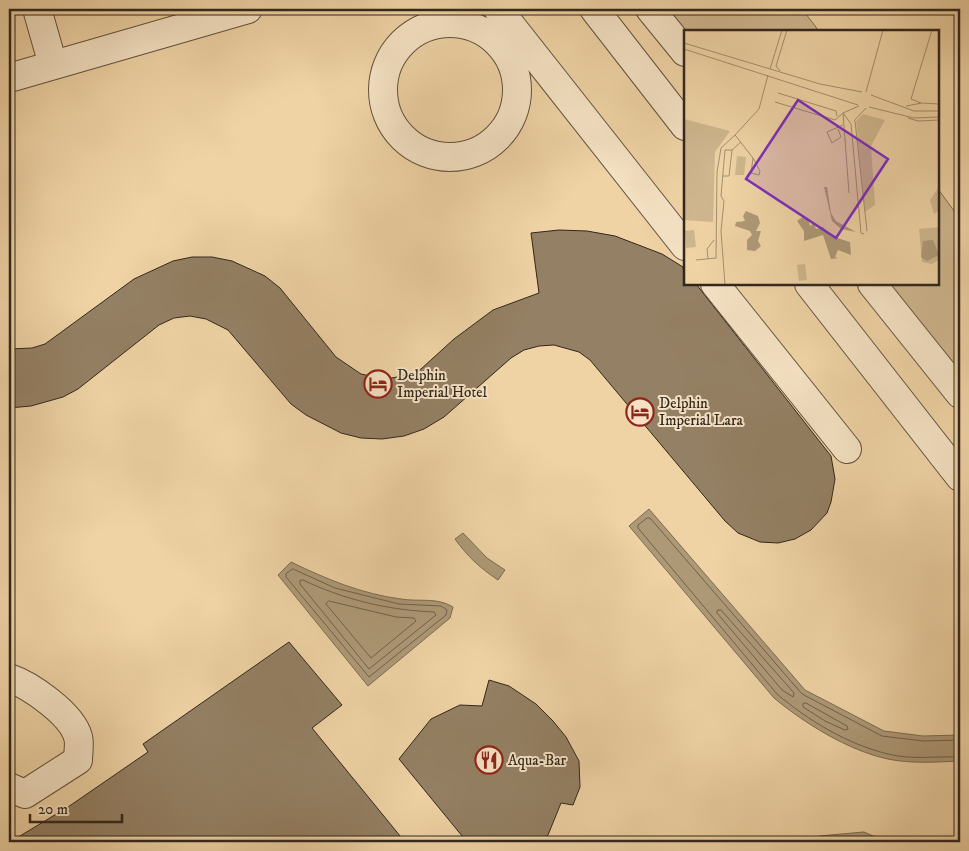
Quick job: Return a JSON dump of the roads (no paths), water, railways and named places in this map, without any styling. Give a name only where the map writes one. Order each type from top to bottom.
[{"type":"lane","points":[[37,9],[53,65]]},
{"type":"lane","points":[[9,78],[248,9]]},
{"type":"lane","points":[[498,9],[684,245]]},
{"type":"lane","points":[[594,9],[684,125]]},
{"type":"lane","points":[[650,9],[684,51]]},
{"type":"lane","points":[[454,15],[490,34],[514,64],[518,102],[500,136],[467,156],[428,155],[397,132],[382,97],[389,59],[416,31],[454,15]]},
{"type":"lane","points":[[717,285],[846,449]]},
{"type":"lane","points":[[810,285],[960,477]]},
{"type":"lane","points":[[873,285],[960,394]]},
{"type":"lane","points":[[9,678],[23,683],[66,716],[78,737],[78,760],[25,794],[9,786]]},
{"type":"water","points":[[649,509],[805,690],[884,731],[923,736],[960,735],[960,761],[906,762],[858,750],[813,726],[774,698],[629,526]]},
{"type":"water","points":[[463,533],[487,558],[505,570],[498,580],[475,562],[455,539]]},
{"type":"water","points":[[291,562],[331,580],[372,594],[447,604],[453,607],[450,618],[368,686],[278,575]]},
{"type":"water","points":[[864,832],[887,842],[820,842],[819,836]]},
{"type":"place","name":"Delphin Imperial Hotel","points":[[378,384]]},
{"type":"place","name":"Delphin Imperial Lara","points":[[640,412]]},
{"type":"place","name":"Aqua-Bar","points":[[489,760]]}]
